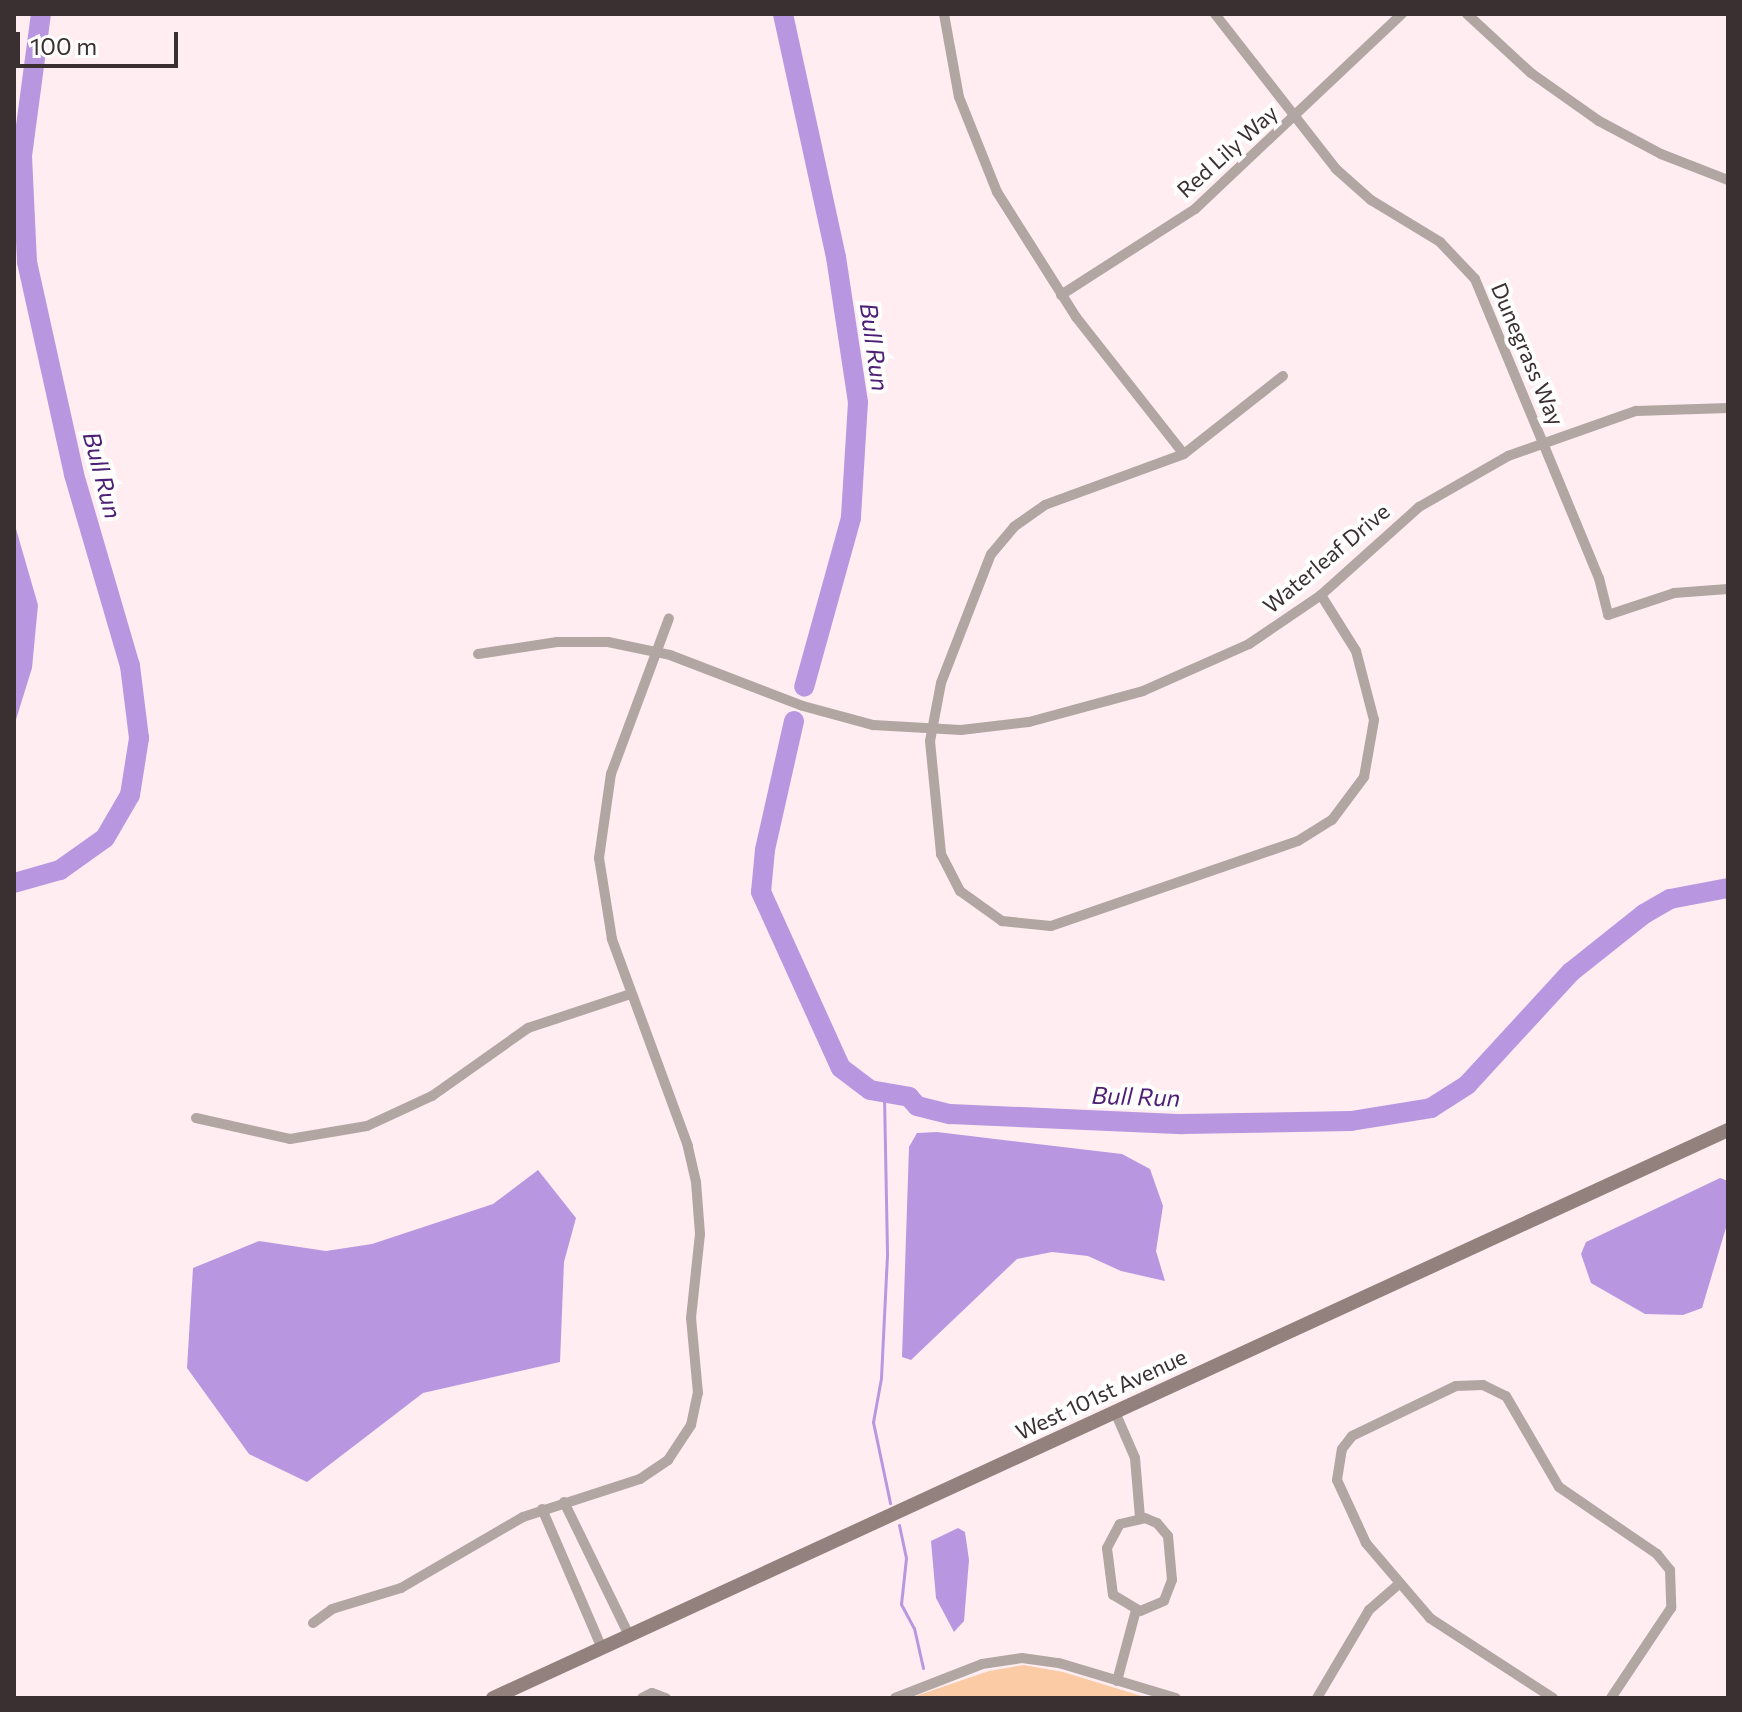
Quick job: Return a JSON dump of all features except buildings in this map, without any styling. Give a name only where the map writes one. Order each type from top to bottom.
[{"type":"street","points":[[944,14],[950,61],[977,150],[1061,295],[1184,454]]},
{"type":"street","name":"Dunegrass Way","points":[[1215,14],[1349,181],[1440,242],[1471,273],[1599,578],[1608,615],[1674,593],[1728,589]]},
{"type":"street","name":"Red Lily Way","points":[[1061,295],[1195,209],[1402,14]]},
{"type":"street","points":[[1467,14],[1531,73],[1599,121],[1661,154],[1728,180]]},
{"type":"street","points":[[1283,376],[1184,454],[1158,468],[1053,501],[1008,534],[978,580],[941,683],[932,731],[930,768],[940,846],[955,884],[973,905],[1002,921],[1036,927],[1070,922],[1298,841],[1332,820],[1355,795],[1373,750],[1373,706],[1356,651],[1321,595]]},
{"type":"street","name":"Waterleaf Drive","points":[[478,654],[580,640],[656,651],[850,720],[932,731],[1029,722],[1143,691],[1224,658],[1321,595],[1435,496],[1543,442],[1636,411],[1728,408]]},
{"type":"street","points":[[313,1623],[332,1609],[401,1588],[477,1541],[542,1509],[633,1482],[661,1466],[684,1440],[697,1401],[691,1318],[701,1222],[694,1169],[607,919],[600,840],[611,774],[669,618]]},
{"type":"street","points":[[196,1118],[290,1139],[367,1126],[432,1096],[528,1028],[631,994]]},
{"type":"street","name":"West 101st Avenue","points":[[493,1698],[1728,1130]]},
{"type":"street","points":[[1553,1698],[1441,1626],[1399,1584],[1366,1543],[1337,1480],[1339,1458],[1352,1436],[1456,1386],[1483,1385],[1506,1396],[1559,1487],[1657,1554],[1670,1570],[1671,1608],[1611,1698]]},
{"type":"street","points":[[1115,1412],[1135,1458],[1140,1518]]},
{"type":"street","points":[[564,1502],[629,1635]]},
{"type":"street","points":[[542,1509],[602,1648]]},
{"type":"street","points":[[1140,1518],[1157,1523],[1168,1536],[1172,1580],[1164,1601],[1136,1610],[1113,1595],[1107,1548],[1115,1529],[1140,1518]]},
{"type":"street","points":[[1317,1698],[1369,1610],[1399,1584]]},
{"type":"street","points":[[1117,1681],[1136,1610]]},
{"type":"street","points":[[895,1698],[982,1664],[1022,1658],[1176,1698]]},
{"type":"street","points":[[642,1698],[652,1693],[666,1698]]},
{"type":"shaded area","points":[[14,522],[38,605],[32,668],[14,726]]},
{"type":"shaded area","points":[[937,1132],[1122,1154],[1150,1169],[1163,1206],[1156,1251],[1165,1281],[1121,1271],[1088,1256],[1052,1252],[1017,1259],[911,1360],[902,1357],[909,1147],[917,1133]]},
{"type":"shaded area","points":[[538,1170],[576,1218],[564,1262],[560,1362],[423,1393],[307,1482],[249,1454],[187,1368],[193,1268],[259,1241],[326,1251],[372,1244],[493,1204]]},
{"type":"shaded area","points":[[1720,1178],[1728,1181],[1728,1221],[1702,1308],[1683,1315],[1645,1314],[1591,1283],[1581,1254],[1586,1242]]},
{"type":"shaded area","points":[[958,1528],[965,1532],[969,1560],[964,1621],[954,1632],[936,1598],[931,1541]]},
{"type":"shaded area","points":[[1024,1665],[1063,1672],[1148,1698],[910,1698],[989,1671]]},
{"type":"waterway","name":"Bull Run","points":[[14,883],[60,870],[105,838],[130,795],[139,738],[130,666],[74,474],[27,262],[22,156],[41,14]]},
{"type":"waterway","name":"Bull Run","points":[[783,14],[836,257],[858,402],[851,518],[804,687]]},
{"type":"waterway","name":"Bull Run","points":[[794,721],[765,850],[761,892],[841,1068],[870,1090],[909,1097],[917,1106],[950,1114],[1183,1124],[1351,1121],[1431,1108],[1467,1085],[1571,972],[1644,914],[1670,899],[1728,888]]},
{"type":"waterway","points":[[884,1096],[887,1255],[881,1378],[873,1422],[890,1503]]},
{"type":"waterway","points":[[899,1525],[906,1558],[901,1604],[914,1628],[923,1668]]}]
